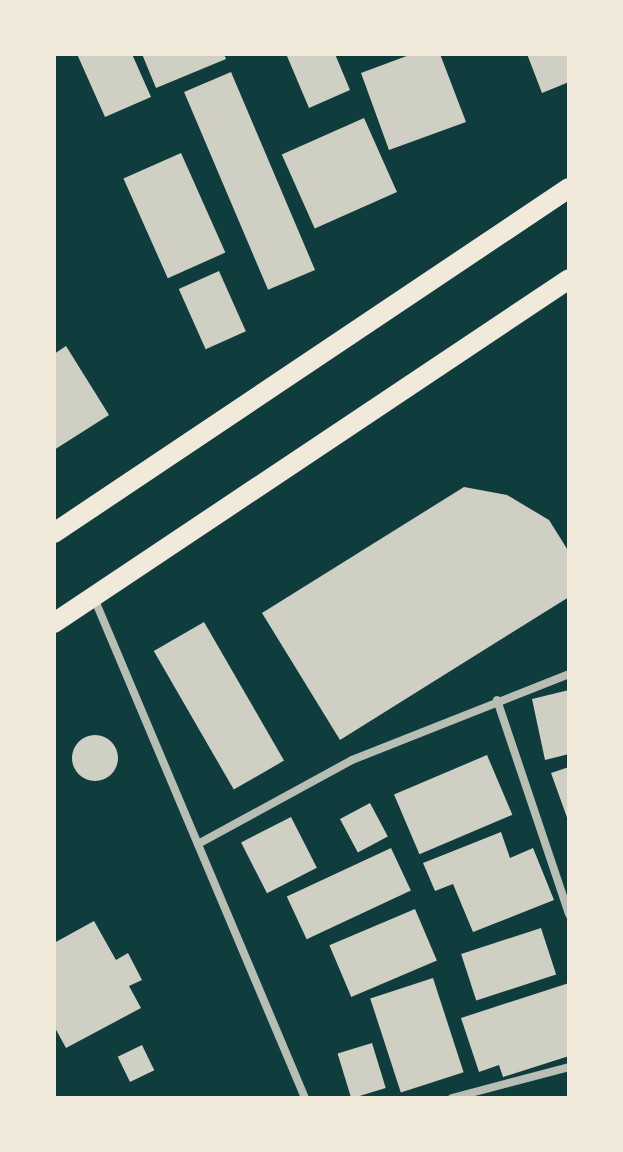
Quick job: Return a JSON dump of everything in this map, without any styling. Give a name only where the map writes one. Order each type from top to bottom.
[{"type":"main road","points":[[54,533],[569,188]]},
{"type":"main road","points":[[54,623],[93,594],[569,279]]},
{"type":"street","points":[[93,594],[305,1098]]},
{"type":"street","points":[[198,844],[352,760],[569,674]]},
{"type":"street","points":[[497,700],[569,914]]},
{"type":"street","points":[[452,1098],[569,1067]]},
{"type":"building","points":[[77,54],[132,54],[151,97],[105,117]]},
{"type":"building","points":[[142,54],[224,54],[226,59],[156,88]]},
{"type":"building","points":[[335,54],[350,90],[309,108],[287,56]]},
{"type":"building","points":[[412,54],[440,54],[466,122],[389,150],[361,73]]},
{"type":"building","points":[[527,54],[569,54],[569,82],[542,93]]},
{"type":"building","points":[[231,72],[315,270],[268,290],[184,92]]},
{"type":"building","points":[[364,118],[397,192],[315,229],[282,155]]},
{"type":"building","points":[[181,153],[225,253],[168,278],[123,179]]},
{"type":"building","points":[[219,271],[246,331],[206,349],[179,289]]},
{"type":"building","points":[[66,346],[109,415],[54,450],[54,354]]},
{"type":"building","points":[[464,487],[507,495],[549,520],[569,552],[569,597],[340,740],[262,613]]},
{"type":"building","points":[[204,622],[284,761],[234,790],[154,651]]},
{"type":"building","points":[[569,690],[569,754],[545,760],[532,699]]},
{"type":"building","points":[[95,735],[111,742],[118,758],[111,774],[95,781],[79,774],[72,758],[79,742]]},
{"type":"building","points":[[487,755],[512,815],[419,854],[394,794]]},
{"type":"building","points":[[569,767],[569,823],[551,773]]},
{"type":"building","points":[[370,803],[388,837],[358,853],[340,819]]},
{"type":"building","points":[[291,817],[317,868],[267,893],[241,842]]},
{"type":"building","points":[[501,832],[510,858],[533,848],[554,900],[473,932],[453,884],[435,891],[423,863]]},
{"type":"building","points":[[391,848],[411,891],[307,939],[287,897]]},
{"type":"building","points":[[415,909],[437,961],[351,997],[329,945]]},
{"type":"building","points":[[94,921],[116,960],[128,953],[142,980],[129,986],[141,1008],[66,1048],[54,1026],[54,943]]},
{"type":"building","points":[[541,928],[556,975],[476,1001],[461,954]]},
{"type":"building","points":[[433,978],[464,1072],[401,1093],[370,998]]},
{"type":"building","points":[[569,983],[569,1056],[503,1077],[499,1065],[479,1072],[461,1018]]},
{"type":"building","points":[[372,1043],[386,1088],[351,1098],[338,1054]]},
{"type":"building","points":[[142,1045],[154,1070],[130,1082],[118,1057]]}]
